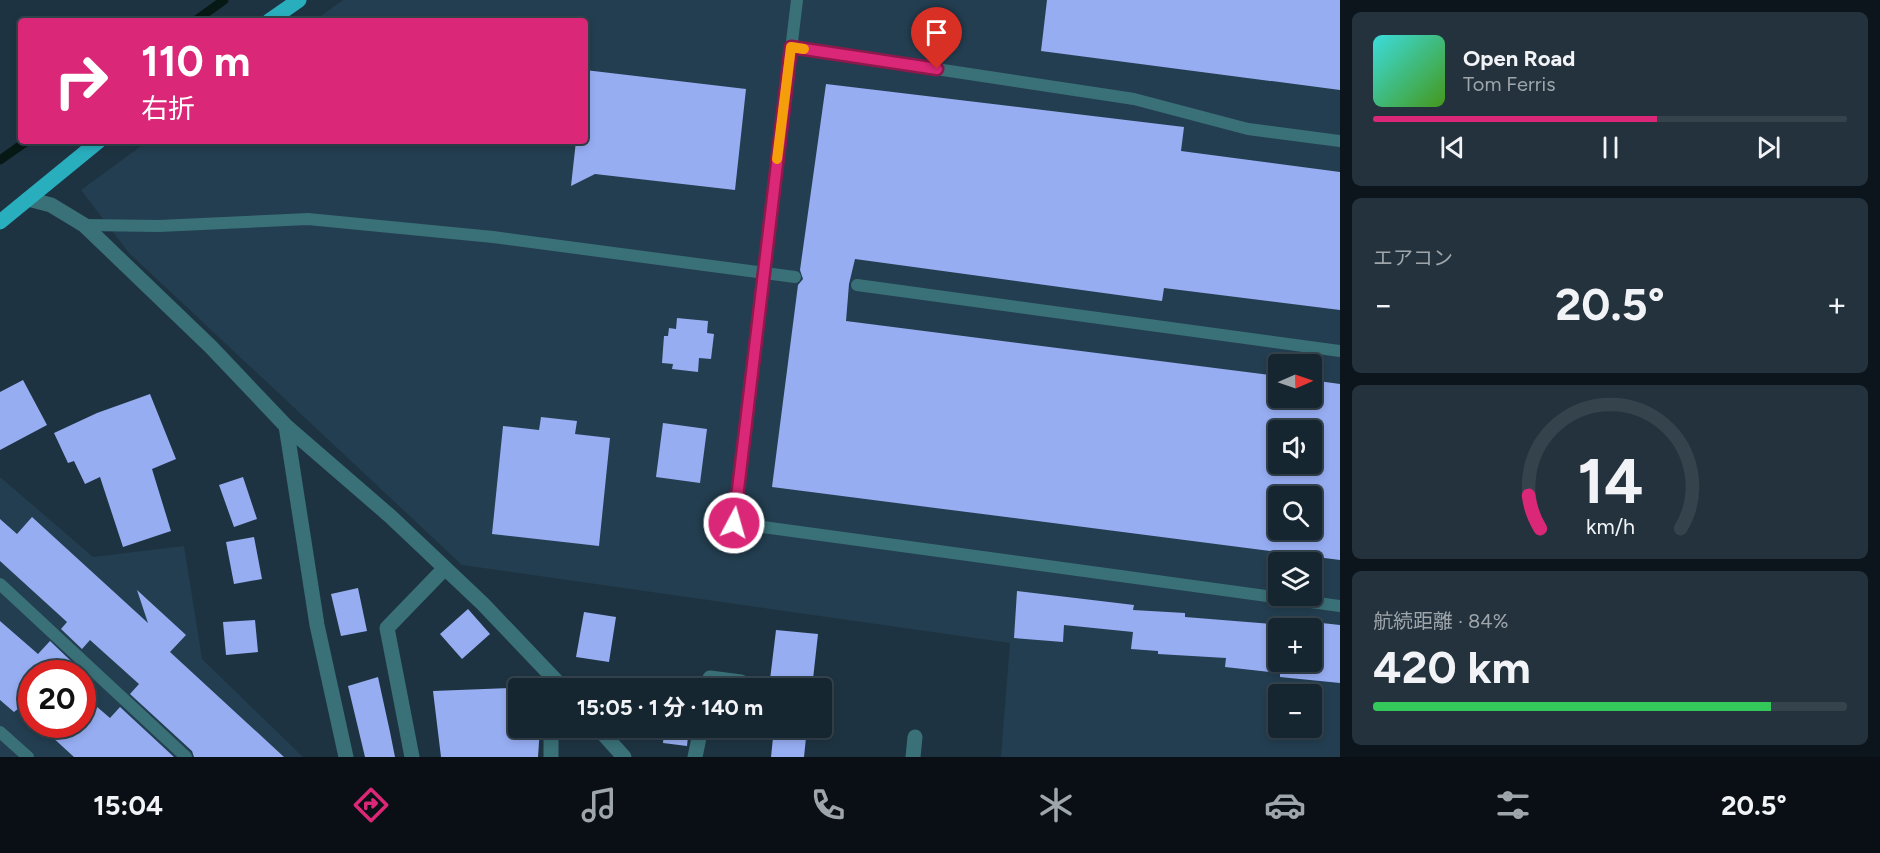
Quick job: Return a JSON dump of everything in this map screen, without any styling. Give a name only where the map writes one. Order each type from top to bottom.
[{"type":"main road","points":[[273,18],[299,0]]},
{"type":"main road","points":[[0,222],[95,144]]},
{"type":"street","points":[[28,199],[51,205],[84,225],[211,347],[286,426],[390,516],[445,568],[547,678]]},
{"type":"street","points":[[286,426],[317,625],[346,757]]},
{"type":"street","points":[[412,757],[387,628],[445,568]]},
{"type":"street","points":[[913,757],[915,737]]},
{"type":"street","points":[[551,738],[551,757]]},
{"type":"street","points":[[607,738],[624,757]]},
{"type":"street","points":[[695,757],[699,738]]},
{"type":"lane","points":[[796,0],[734,523],[1340,606]]},
{"type":"lane","points":[[791,47],[1134,99],[1248,129],[1340,141]]},
{"type":"lane","points":[[84,225],[159,226],[223,221],[308,219],[493,237],[795,277]]},
{"type":"lane","points":[[856,285],[1340,351]]},
{"type":"lane","points":[[0,584],[186,757]]},
{"type":"lane","points":[[0,732],[28,757]]},
{"type":"shaded area","points":[[343,0],[1340,0],[1340,757],[1001,757],[1010,643],[462,565],[129,253],[81,190],[144,144],[588,144],[588,18],[318,18]]},
{"type":"shaded area","points":[[0,477],[93,557],[184,546],[202,659],[303,757],[0,757]]},
{"type":"building","points":[[1047,0],[1340,0],[1340,90],[1041,51]]},
{"type":"building","points":[[588,70],[746,89],[735,190],[595,174],[571,186],[576,144],[588,144]]},
{"type":"building","points":[[826,84],[1184,127],[1181,151],[1340,172],[1340,310],[1164,288],[1162,301],[855,259],[849,284],[846,321],[1268,375],[1268,408],[1322,408],[1322,382],[1340,384],[1340,560],[1322,558],[1322,552],[1278,552],[772,487],[798,285],[803,279],[800,270]]},
{"type":"building","points":[[677,318],[708,321],[707,333],[714,334],[711,359],[699,358],[698,372],[672,369],[673,364],[662,363],[664,336],[668,336],[669,328],[676,329]]},
{"type":"building","points":[[23,380],[47,425],[0,450],[0,392]]},
{"type":"building","points":[[150,394],[176,459],[152,469],[171,531],[123,547],[100,477],[85,484],[74,461],[68,463],[54,433],[97,413]]},
{"type":"building","points":[[541,417],[577,421],[575,434],[610,438],[599,546],[492,534],[503,426],[539,430]]},
{"type":"building","points":[[663,423],[707,429],[700,483],[656,477]]},
{"type":"building","points":[[243,477],[257,519],[234,527],[219,485]]},
{"type":"building","points":[[32,517],[148,623],[137,590],[186,635],[170,652],[284,757],[194,757],[192,751],[130,694],[139,684],[90,640],[82,649],[61,629],[67,622],[0,561],[0,519],[17,534]]},
{"type":"building","points":[[254,537],[262,579],[234,584],[226,542]]},
{"type":"building","points":[[358,588],[367,631],[341,636],[331,594]]},
{"type":"building","points":[[1017,591],[1134,605],[1133,610],[1185,613],[1185,617],[1268,624],[1268,672],[1225,667],[1226,658],[1158,654],[1158,651],[1131,649],[1133,632],[1064,625],[1063,642],[1014,638]]},
{"type":"building","points":[[468,609],[490,634],[462,659],[440,634]]},
{"type":"building","points":[[584,612],[616,617],[609,662],[576,657]]},
{"type":"building","points":[[255,620],[258,652],[226,655],[223,622]]},
{"type":"building","points":[[0,621],[38,654],[50,641],[70,660],[18,660],[18,709],[14,712],[0,700]]},
{"type":"building","points":[[1322,623],[1340,625],[1340,683],[1280,677],[1280,673],[1271,672],[1322,672]]},
{"type":"building","points":[[776,630],[818,634],[813,678],[770,678]]},
{"type":"building","points":[[378,677],[395,757],[365,757],[348,686]]},
{"type":"building","points":[[508,688],[508,738],[539,738],[538,757],[441,757],[433,691]]},
{"type":"building","points":[[96,706],[110,718],[120,707],[174,757],[74,757],[53,738],[96,738]]},
{"type":"building","points":[[663,738],[688,738],[687,746],[663,743]]},
{"type":"building","points":[[773,738],[806,738],[804,757],[771,757]]},
{"type":"waterway","points":[[199,18],[224,0]]},
{"type":"waterway","points":[[0,160],[23,144]]},
{"type":"slow traffic","points":[[777,159],[791,47],[804,49]]},
{"type":"route","points":[[734,523],[762,272],[791,47],[937,69]]}]
